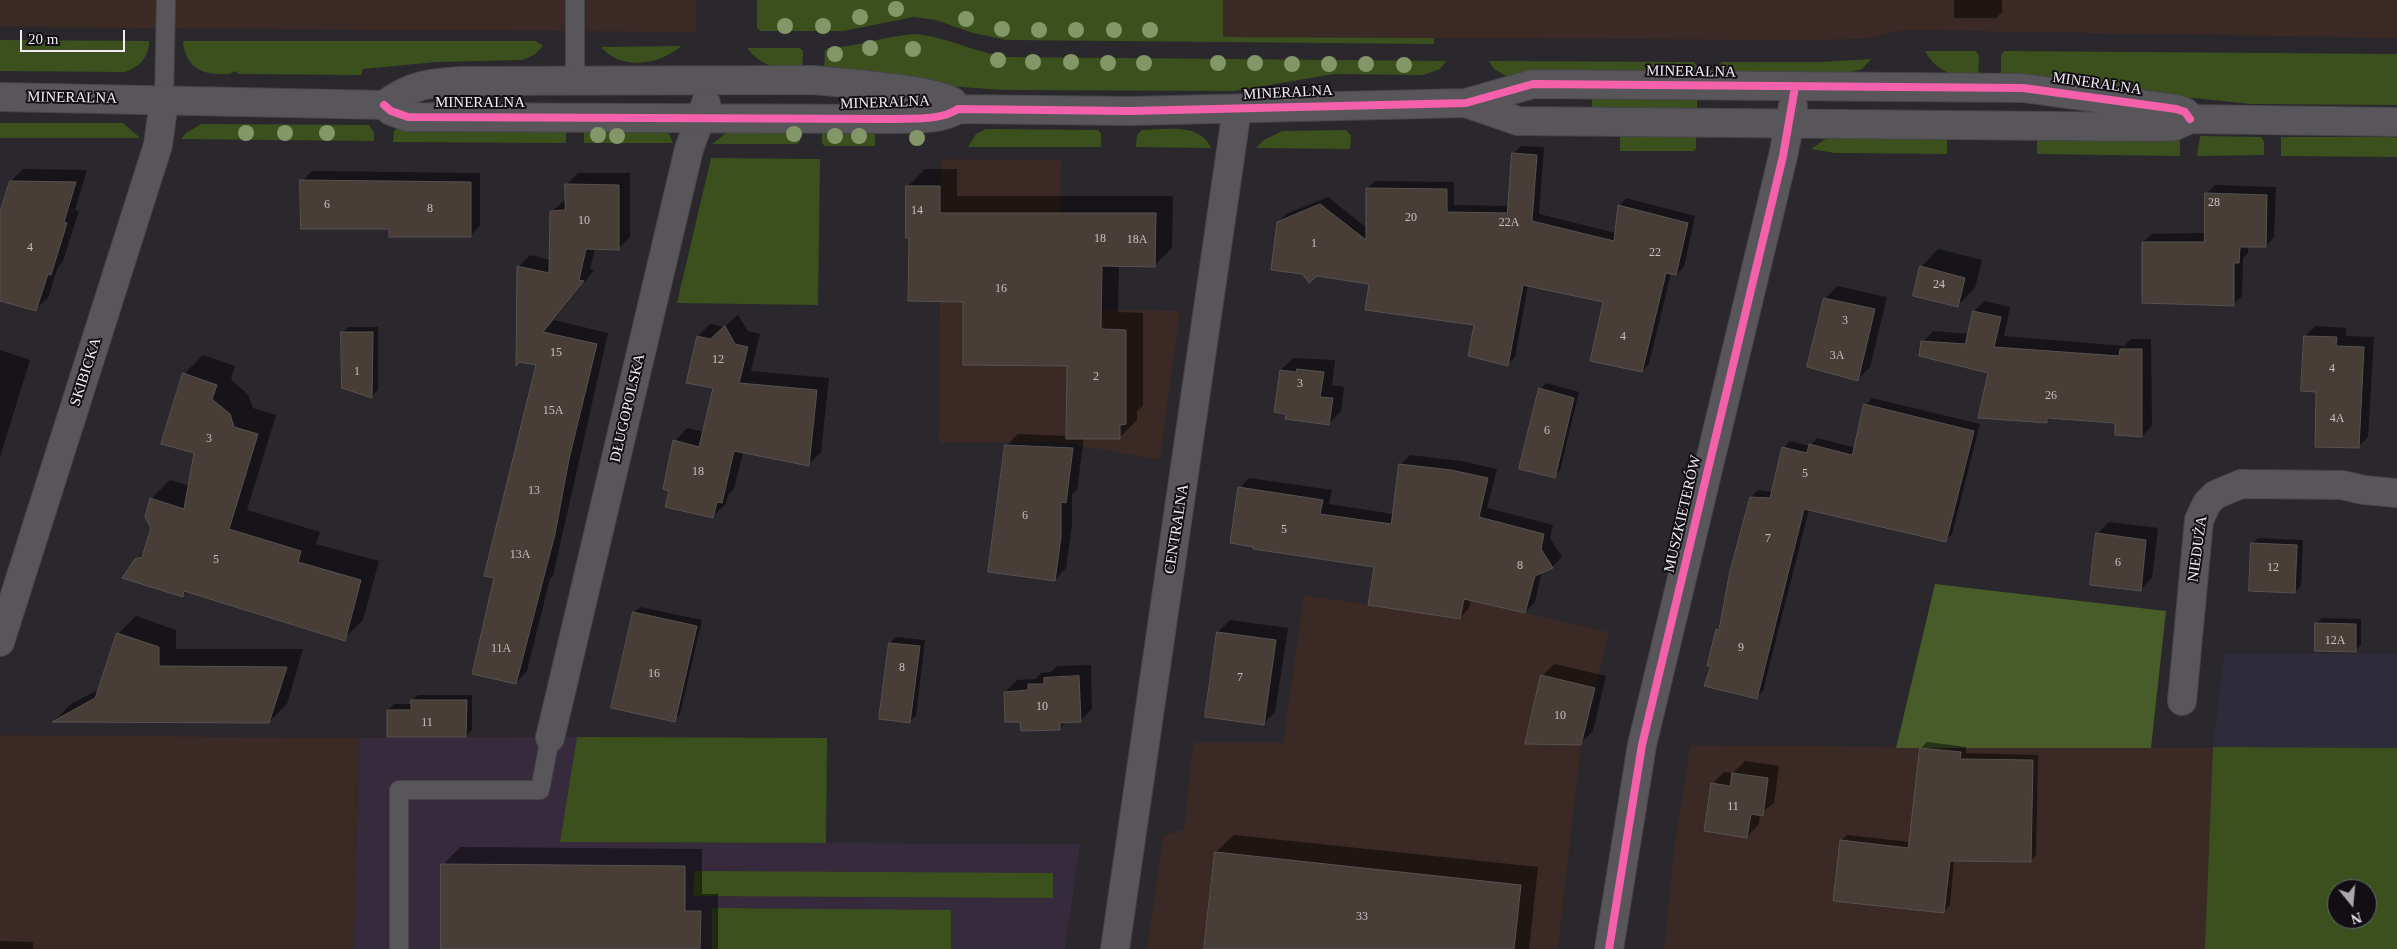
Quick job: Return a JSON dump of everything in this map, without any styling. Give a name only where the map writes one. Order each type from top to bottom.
[{"type":"street","name":"DŁUGOPOLSKA","points":[[550,738],[689,149],[715,80]]},
{"type":"street","name":"MINERALNA","points":[[0,97],[384,105],[400,93],[415,87],[462,81],[813,80],[860,83],[927,94],[948,100],[958,109]]},
{"type":"street","name":"MINERALNA","points":[[384,105],[391,111],[408,117],[892,119],[925,118],[951,113],[958,109],[1237,109],[1310,105],[1466,102],[1533,84],[2023,88],[2176,109],[2185,112],[2190,119]]},
{"type":"street","name":"MUSZKIETERÓW","points":[[1609,949],[1642,745],[1790,124],[1795,87]]},
{"type":"street","name":"SKIBICKA","points":[[0,642],[158,145],[164,100]]},
{"type":"street","name":"MINERALNA","points":[[1466,102],[1518,121],[2164,127],[2175,126],[2190,119],[2397,122]]},
{"type":"street","name":"CENTRALNA","points":[[1115,949],[1237,109]]},
{"type":"street","name":"NIEDUŻA","points":[[2182,701],[2199,520],[2207,504],[2215,495],[2231,486],[2250,484],[2342,486],[2383,493],[2397,493]]},
{"type":"lane","points":[[164,100],[166,0]]},
{"type":"lane","points":[[574,81],[575,0]]},
{"type":"lane","points":[[400,949],[400,790],[540,790],[550,738]]},
{"type":"shaded area","points":[[0,0],[696,0],[696,32],[0,27]]},
{"type":"shaded area","points":[[1223,0],[2397,0],[2397,38],[1905,30],[1865,39],[1801,40],[1223,37]]},
{"type":"shaded area","points":[[941,159],[1061,160],[1060,310],[1180,311],[1160,460],[1060,442],[939,443]]},
{"type":"shaded area","points":[[1434,592],[1609,632],[1581,745],[1558,949],[1147,949],[1163,836],[1184,829],[1193,743],[1283,743],[1304,595],[1430,614]]},
{"type":"shaded area","points":[[2224,653],[2397,654],[2397,748],[2213,747]]},
{"type":"shaded area","points":[[0,735],[359,738],[354,949],[0,949]]},
{"type":"shaded area","points":[[577,737],[560,842],[1080,844],[1065,949],[354,949],[359,738]]},
{"type":"shaded area","points":[[1690,745],[1982,748],[2397,748],[2397,949],[1664,949],[1674,851]]},
{"type":"green space","points":[[757,0],[1223,0],[1223,37],[1434,38],[1434,44],[1006,40],[973,33],[936,20],[914,17],[843,31],[760,31],[757,28]]},
{"type":"green space","points":[[914,34],[926,35],[1008,57],[1446,61],[1440,69],[1423,75],[1334,74],[1234,91],[1003,90],[934,85],[824,72],[825,51],[828,48]]},
{"type":"green space","points":[[0,40],[149,41],[149,47],[139,65],[124,72],[0,71]]},
{"type":"green space","points":[[183,41],[536,41],[543,46],[534,55],[522,60],[436,62],[363,69],[361,75],[239,74],[235,71],[230,74],[212,74],[199,70],[190,62],[184,49]]},
{"type":"green space","points":[[681,46],[662,58],[641,63],[619,60],[609,55],[601,47]]},
{"type":"green space","points":[[747,48],[800,48],[803,51],[802,70],[772,66],[759,60]]},
{"type":"green space","points":[[1925,51],[1976,51],[1979,56],[1978,78],[1954,75],[1941,69]]},
{"type":"green space","points":[[2004,51],[2397,54],[2397,105],[2251,104],[2001,78],[2001,55]]},
{"type":"green space","points":[[1871,59],[1862,69],[1848,73],[1719,72],[1719,65],[1722,62],[1822,62]]},
{"type":"green space","points":[[1489,61],[1694,62],[1697,66],[1697,77],[1506,76],[1494,69]]},
{"type":"green space","points":[[1594,95],[1697,96],[1697,113],[1592,109],[1592,98]]},
{"type":"green space","points":[[0,123],[123,123],[140,138],[0,138]]},
{"type":"green space","points":[[201,124],[369,125],[374,133],[374,141],[181,139],[186,133]]},
{"type":"green space","points":[[403,124],[563,126],[566,132],[566,143],[393,142],[394,131]]},
{"type":"green space","points":[[800,127],[800,141],[797,144],[712,144],[731,129]]},
{"type":"green space","points":[[822,127],[875,129],[875,146],[824,146],[822,142]]},
{"type":"green space","points":[[663,129],[669,134],[673,143],[584,143],[584,131]]},
{"type":"green space","points":[[986,129],[1098,130],[1101,134],[1101,147],[968,147],[976,134]]},
{"type":"green space","points":[[1181,129],[1190,131],[1199,134],[1211,148],[1136,147],[1137,135],[1142,130]]},
{"type":"green space","points":[[1346,130],[1351,136],[1350,149],[1256,148],[1264,140],[1282,131]]},
{"type":"green space","points":[[1625,132],[1696,133],[1696,149],[1693,151],[1620,151],[1620,138]]},
{"type":"green space","points":[[1836,135],[1943,135],[1947,139],[1947,154],[1835,153],[1811,149],[1827,138]]},
{"type":"green space","points":[[2040,135],[2177,136],[2180,142],[2180,156],[2037,154],[2037,140]]},
{"type":"green space","points":[[2200,136],[2261,137],[2264,142],[2264,155],[2197,156]]},
{"type":"green space","points":[[2281,137],[2393,137],[2397,138],[2397,157],[2281,156]]},
{"type":"green space","points":[[711,158],[820,159],[818,305],[677,303]]},
{"type":"green space","points":[[1935,584],[2166,611],[2151,748],[1896,748]]},
{"type":"green space","points":[[577,737],[827,738],[826,843],[560,842]]},
{"type":"green space","points":[[2213,747],[2397,748],[2397,949],[2205,949]]},
{"type":"green space","points":[[694,871],[1053,873],[1053,898],[693,896]]},
{"type":"green space","points":[[712,908],[951,910],[951,949],[712,949]]},
{"type":"building","points":[[1512,153],[1537,155],[1532,221],[1614,241],[1618,205],[1688,223],[1676,275],[1666,273],[1642,372],[1590,361],[1603,302],[1523,285],[1508,366],[1468,356],[1474,325],[1365,310],[1369,284],[1317,276],[1309,283],[1302,274],[1271,270],[1277,222],[1320,204],[1366,240],[1366,188],[1447,189],[1447,212],[1507,213]]},
{"type":"building","points":[[300,180],[471,182],[471,237],[389,237],[389,229],[301,229]]},
{"type":"building","points":[[10,181],[76,182],[64,222],[67,223],[51,275],[48,274],[36,311],[0,301],[0,212]]},
{"type":"building","points":[[565,184],[619,185],[619,250],[586,249],[579,280],[584,281],[543,332],[597,344],[569,459],[555,534],[516,684],[472,674],[494,578],[484,576],[536,365],[519,362],[516,366],[517,266],[549,273],[550,211],[565,210]]},
{"type":"building","points":[[906,186],[940,186],[940,213],[1156,213],[1155,267],[1102,266],[1101,329],[1126,330],[1126,424],[1120,425],[1120,439],[1066,439],[1067,366],[963,365],[963,302],[908,301],[909,238],[906,238]]},
{"type":"building","points":[[2205,193],[2267,195],[2266,247],[2240,247],[2239,263],[2234,263],[2234,306],[2142,303],[2142,242],[2204,242]]},
{"type":"building","points":[[1920,266],[1965,278],[1958,307],[1913,296]]},
{"type":"building","points":[[1824,298],[1875,309],[1858,381],[1807,367]]},
{"type":"building","points":[[1973,311],[2001,317],[1994,347],[2119,356],[2120,349],[2142,349],[2142,437],[2115,435],[2115,423],[2047,418],[2047,423],[1978,418],[1988,373],[1919,356],[1921,341],[1965,344]]},
{"type":"building","points":[[725,326],[735,344],[748,347],[739,383],[817,390],[809,466],[734,451],[722,503],[717,502],[713,518],[665,507],[669,491],[663,489],[673,440],[699,447],[713,388],[686,383],[697,336],[710,339]]},
{"type":"building","points":[[341,332],[373,332],[372,398],[342,388]]},
{"type":"building","points":[[2304,336],[2337,337],[2336,346],[2364,347],[2359,448],[2315,447],[2316,392],[2301,391]]},
{"type":"building","points":[[1297,369],[1324,372],[1320,397],[1333,398],[1329,425],[1285,419],[1286,414],[1274,412],[1280,370],[1296,372]]},
{"type":"building","points":[[183,373],[217,385],[212,399],[230,414],[234,427],[258,434],[229,529],[301,551],[298,562],[361,580],[345,641],[184,591],[183,597],[122,578],[135,559],[142,557],[151,528],[145,517],[150,498],[184,509],[194,453],[161,444]]},
{"type":"building","points":[[1539,388],[1574,398],[1555,478],[1519,469]]},
{"type":"building","points":[[1864,404],[1974,431],[1946,542],[1804,509],[1757,699],[1704,686],[1711,666],[1707,666],[1716,629],[1719,630],[1730,571],[1750,497],[1770,498],[1782,447],[1807,453],[1809,444],[1852,455]]},
{"type":"building","points":[[1005,445],[1073,448],[1066,503],[1061,502],[1061,537],[1055,581],[988,572]]},
{"type":"building","points":[[1399,464],[1451,470],[1488,478],[1479,517],[1544,534],[1541,549],[1553,568],[1535,576],[1525,613],[1464,599],[1460,619],[1368,605],[1374,567],[1253,549],[1253,547],[1230,543],[1238,487],[1323,500],[1320,514],[1391,524]]},
{"type":"building","points":[[2096,533],[2146,540],[2141,591],[2090,585]]},
{"type":"building","points":[[2251,543],[2297,545],[2295,593],[2249,591]]},
{"type":"building","points":[[633,612],[697,626],[675,722],[611,708]]},
{"type":"building","points":[[2315,623],[2356,624],[2356,652],[2315,651]]},
{"type":"building","points":[[1217,632],[1276,640],[1264,725],[1205,717]]},
{"type":"building","points":[[117,633],[159,647],[159,666],[287,667],[269,723],[52,722],[95,698]]},
{"type":"building","points":[[889,643],[920,646],[910,723],[879,719]]},
{"type":"building","points":[[1541,675],[1595,688],[1581,745],[1525,744]]},
{"type":"building","points":[[1079,676],[1081,722],[1060,723],[1060,730],[1021,731],[1020,722],[1005,722],[1004,692],[1028,690],[1028,684],[1044,684],[1044,678]]},
{"type":"building","points":[[411,700],[467,700],[466,737],[387,737],[387,710],[411,710]]},
{"type":"building","points":[[1920,748],[1961,752],[1960,759],[2033,760],[2031,862],[1950,861],[1944,913],[1833,901],[1840,840],[1908,848]]},
{"type":"building","points":[[1732,773],[1768,778],[1763,816],[1751,814],[1747,838],[1704,831],[1711,783],[1730,786]]},
{"type":"building","points":[[1215,852],[1521,885],[1514,949],[1204,949]]},
{"type":"building","points":[[441,864],[685,866],[685,911],[701,911],[700,949],[441,949]]},
{"type":"cycle path","points":[[384,105],[391,111],[408,117],[917,119],[943,115],[958,109],[1130,111],[1466,103],[1533,84],[2023,88],[2176,109],[2185,112],[2190,119]]},
{"type":"cycle path","points":[[1609,949],[1642,745],[1783,156],[1795,87]]}]
